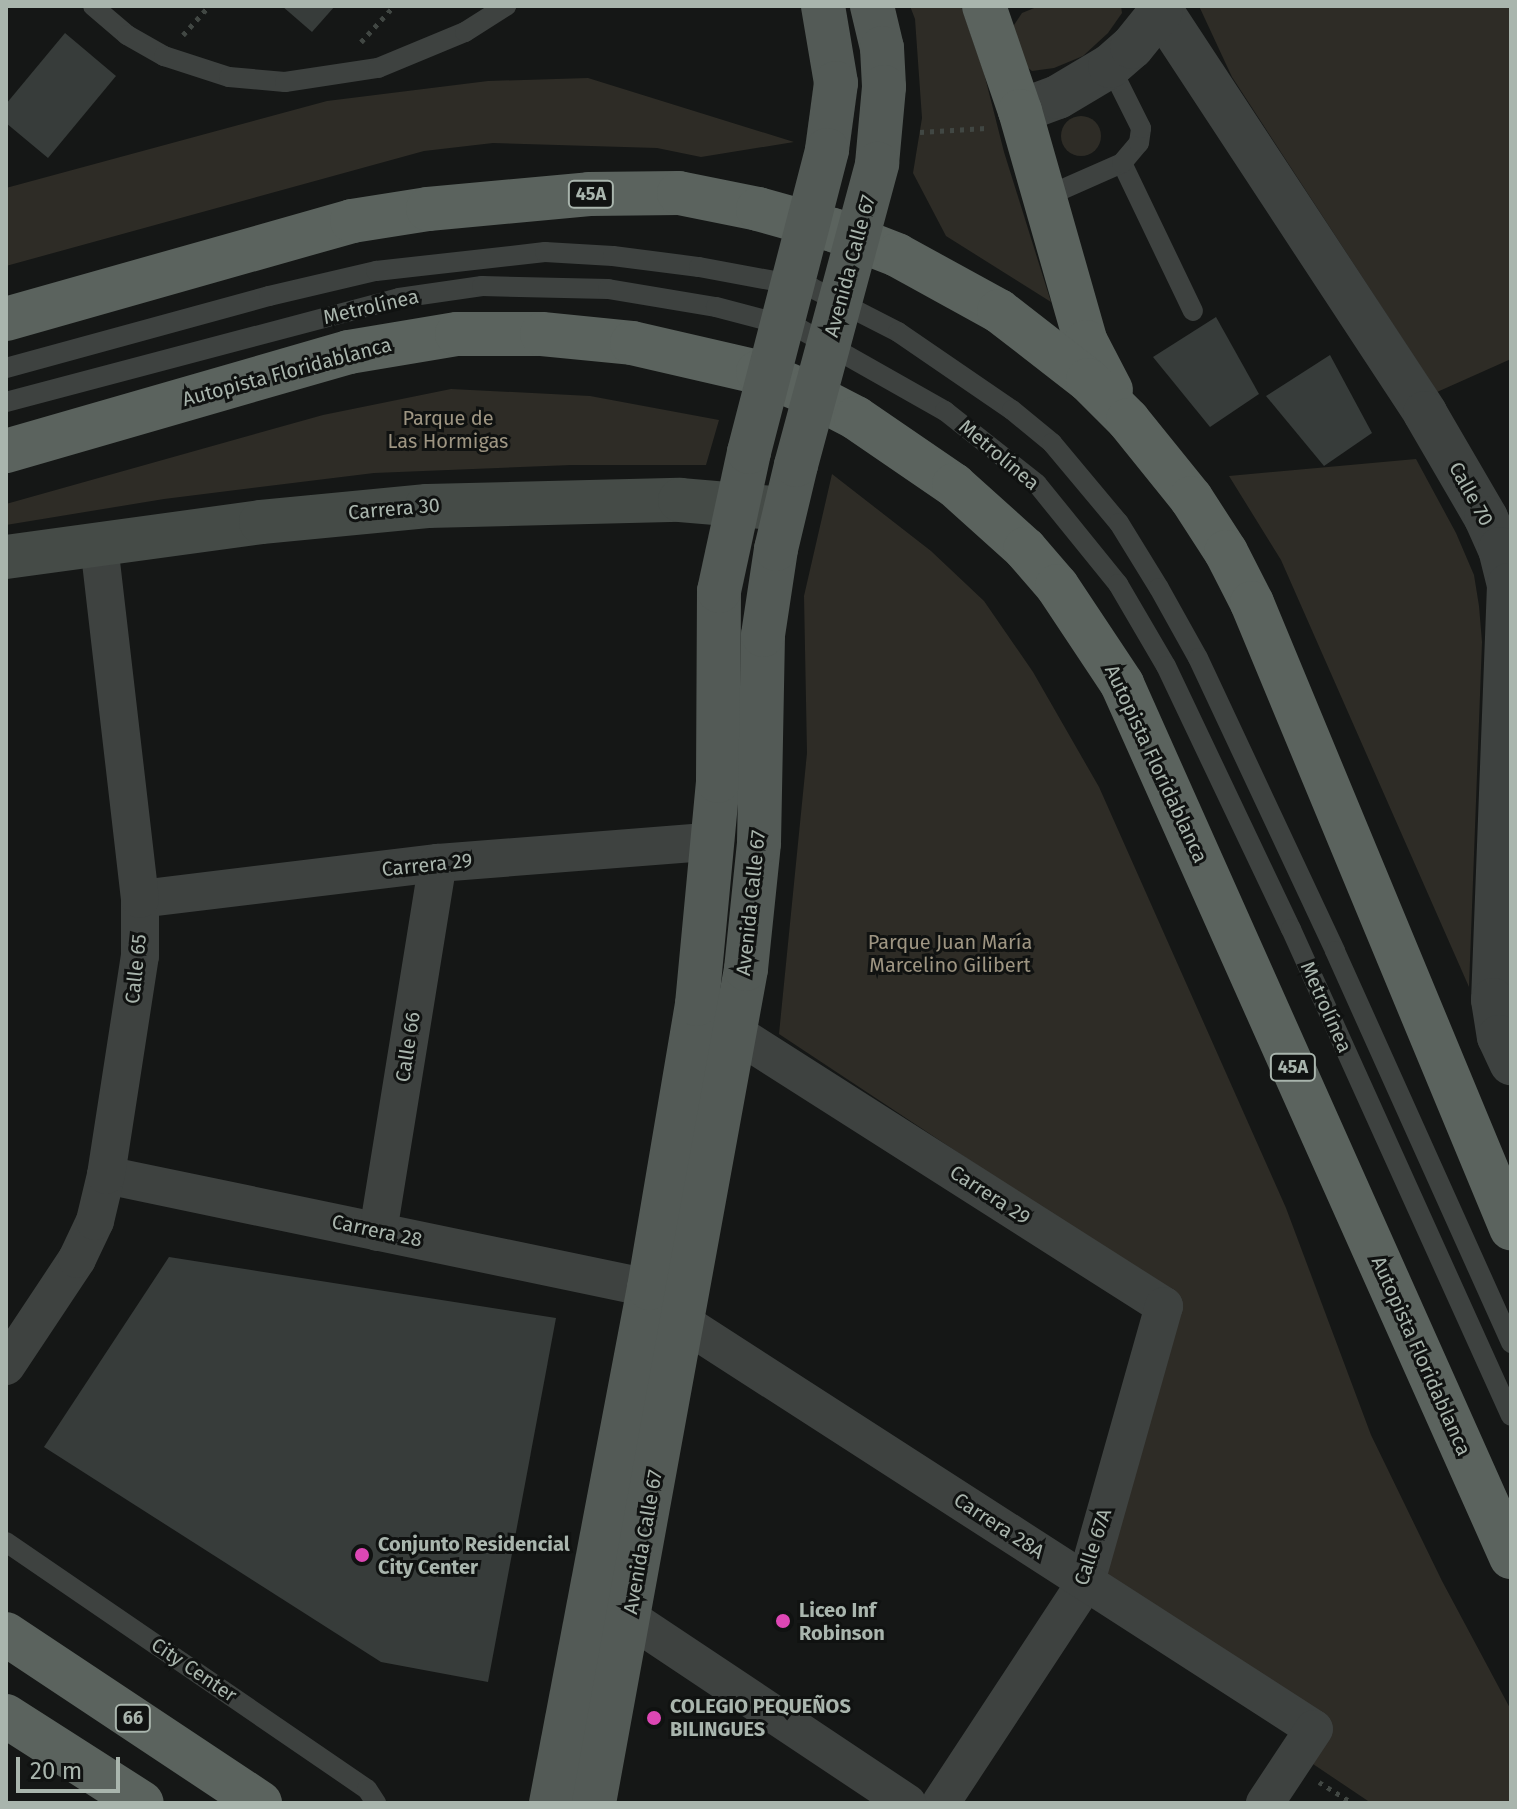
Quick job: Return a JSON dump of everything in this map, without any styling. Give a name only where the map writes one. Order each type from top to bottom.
[{"type":"highway","points":[[984,6],[1006,120],[1045,197],[1086,342],[1128,420]]},
{"type":"highway","name":"45A","points":[[6,319],[352,221],[428,209],[589,194],[679,193],[758,209],[833,230],[947,280],[1045,345],[1128,420],[1191,498],[1252,603],[1511,1228]]},
{"type":"highway","name":"Autopista Floridablanca","points":[[6,451],[349,352],[457,334],[542,334],[632,343],[758,372],[856,418],[943,476],[1025,549],[1065,598],[1122,684],[1511,1557]]},
{"type":"highway","name":"66","points":[[6,1634],[260,1803]]},
{"type":"highway","points":[[6,1716],[142,1803]]},
{"type":"main road","name":"Avenida Calle 67","points":[[551,1803],[649,1288],[697,1004],[715,841],[719,726],[717,616],[749,452],[827,150],[836,83],[823,6]]},
{"type":"main road","name":"Avenida Calle 67","points":[[594,1803],[684,1323],[746,969],[759,843],[763,635],[785,509],[892,148],[882,48],[872,6]]},
{"type":"main road","name":"Carrera 30","points":[[6,557],[261,522],[427,506],[623,499],[785,509]]},
{"type":"street","points":[[1006,120],[1058,97],[1110,66],[1132,47],[1160,8]]},
{"type":"street","name":"Calle 70","points":[[1160,8],[1425,413],[1486,518],[1500,549],[1510,585],[1506,818],[1493,1000],[1494,1018],[1509,1053]]},
{"type":"street","name":"Calle 65","points":[[6,1366],[77,1259],[95,1221],[106,1175],[140,956],[140,899],[99,545]]},
{"type":"street","name":"Carrera 29","points":[[140,899],[438,863],[715,841]]},
{"type":"street","name":"Calle 66","points":[[378,1232],[438,863]]},
{"type":"street","name":"Carrera 29","points":[[734,1032],[1164,1306]]},
{"type":"street","name":"Carrera 28","points":[[106,1175],[649,1288]]},
{"type":"street","name":"Calle 67A","points":[[941,1803],[1086,1582],[1164,1306]]},
{"type":"street","name":"Carrera 28A","points":[[684,1323],[1314,1729],[1265,1803]]},
{"type":"street","points":[[590,1592],[907,1803]]},
{"type":"lane","points":[[93,6],[127,35],[164,56],[229,77],[285,82],[378,68],[465,32],[506,6]]},
{"type":"lane","points":[[1045,197],[1122,163],[1139,143],[1141,128],[1110,66]]},
{"type":"lane","points":[[1122,163],[1193,311]]},
{"type":"lane","name":"Metrolínea","points":[[6,368],[269,296],[376,271],[545,252],[684,265],[812,288],[898,332],[1012,410],[1052,443],[1119,523],[1159,588],[1198,658],[1329,937],[1511,1343]]},
{"type":"lane","name":"Metrolínea","points":[[6,402],[399,298],[482,286],[608,289],[716,307],[800,329],[945,411],[1037,484],[1118,584],[1166,666],[1291,929],[1511,1416]]},
{"type":"lane","name":"City Center","points":[[6,1542],[367,1789],[376,1803]]},
{"type":"path","points":[[892,148],[1006,120]]},
{"type":"green space","points":[[910,6],[961,6],[984,73],[1004,152],[1051,302],[946,236],[913,173],[922,118],[915,19]]},
{"type":"green space","points":[[1039,6],[1121,6],[1122,13],[1108,33],[1083,56],[1054,68],[1032,71],[1018,60],[1010,31],[1022,13]]},
{"type":"green space","points":[[1199,6],[1511,6],[1511,359],[1437,392],[1232,77]]},
{"type":"green space","points":[[588,78],[794,142],[701,157],[657,148],[493,143],[424,151],[6,266],[6,188],[327,101],[488,81]]},
{"type":"green space","points":[[1081,116],[1095,122],[1101,136],[1095,150],[1081,156],[1067,150],[1061,136],[1067,122]]},
{"type":"green space","name":"Parque de Las Hormigas","points":[[451,389],[590,396],[719,420],[706,465],[571,465],[374,473],[164,499],[6,525],[6,504],[323,415]]},
{"type":"green space","points":[[1416,459],[1456,533],[1474,575],[1479,606],[1482,642],[1469,987],[1281,560],[1229,476]]},
{"type":"green space","name":"Parque Juan María Marcelino Gilibert","points":[[832,474],[931,551],[984,601],[1033,672],[1099,787],[1286,1208],[1371,1435],[1442,1581],[1511,1710],[1511,1803],[1371,1803],[1310,1762],[1330,1726],[1103,1574],[1182,1301],[779,1034],[807,753],[804,596]]},
{"type":"building","points":[[282,6],[335,6],[312,32]]},
{"type":"building","points":[[65,33],[116,76],[48,158],[6,123],[6,104]]},
{"type":"building","points":[[1216,317],[1259,394],[1210,427],[1153,357]]},
{"type":"building","points":[[1330,355],[1372,433],[1324,466],[1266,396]]},
{"type":"building","name":"Conjunto Residencial City Center","points":[[169,1257],[556,1318],[488,1682],[381,1662],[44,1447]]},
{"type":"place","name":"Conjunto Residencial City Center","points":[[362,1555]]},
{"type":"place","name":"Liceo Inf Robinson","points":[[783,1621]]},
{"type":"place","name":"COLEGIO PEQUEÑOS BILINGUES","points":[[654,1718]]}]
